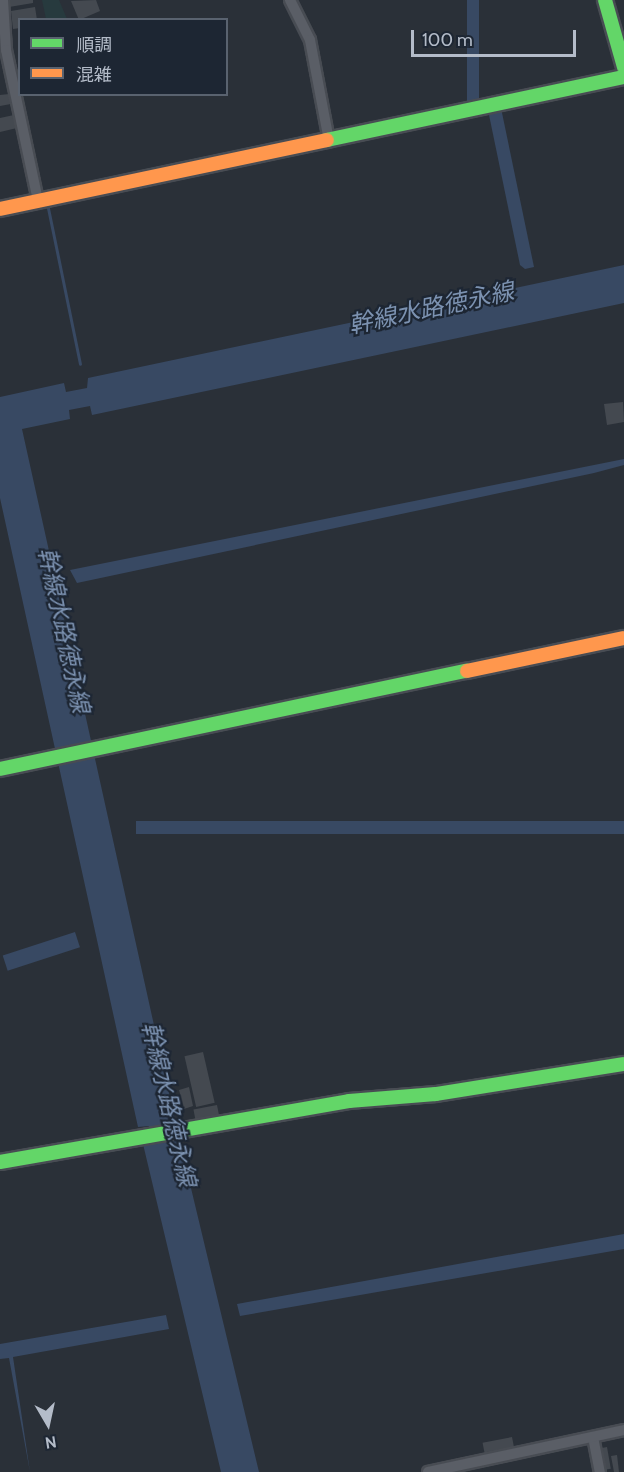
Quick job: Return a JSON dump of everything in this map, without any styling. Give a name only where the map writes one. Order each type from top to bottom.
[{"type":"street","points":[[3,0],[8,60],[38,201]]},
{"type":"street","points":[[290,0],[310,40],[329,141]]},
{"type":"street","points":[[605,0],[624,67]]},
{"type":"street","points":[[0,209],[624,77]]},
{"type":"street","points":[[0,769],[624,638]]},
{"type":"street","points":[[0,1162],[171,1130],[624,1064]]},
{"type":"street","points":[[428,1472],[624,1430]]},
{"type":"street","points":[[593,1437],[600,1472]]},
{"type":"green space","points":[[42,0],[59,0],[67,18],[46,18]]},
{"type":"water","points":[[467,0],[479,0],[479,104],[467,104]]},
{"type":"water","points":[[501,108],[534,267],[525,269],[520,265],[488,110]]},
{"type":"water","name":"幹線水路徳永線","points":[[624,265],[624,303],[92,415],[90,406],[69,410],[70,419],[22,429],[175,1120],[165,1122],[168,1140],[179,1138],[259,1472],[221,1472],[143,1144],[152,1142],[149,1126],[138,1127],[0,498],[0,397],[64,383],[66,392],[87,388],[88,378]]},
{"type":"water","points":[[624,459],[624,465],[594,473],[77,583],[70,570]]},
{"type":"water","points":[[136,821],[624,821],[624,834],[136,834]]},
{"type":"water","points":[[75,932],[80,947],[8,971],[3,955]]},
{"type":"water","points":[[624,1234],[624,1249],[240,1316],[237,1304]]},
{"type":"water","points":[[166,1315],[169,1329],[13,1357],[30,1472],[9,1358],[0,1359],[0,1344]]},
{"type":"building","points":[[8,0],[33,0],[33,3],[9,7]]},
{"type":"building","points":[[96,0],[100,11],[78,18],[71,1]]},
{"type":"building","points":[[35,7],[37,18],[18,18],[18,28],[13,29],[11,11]]},
{"type":"building","points":[[9,94],[11,104],[0,106],[0,95]]},
{"type":"building","points":[[14,115],[17,128],[0,132],[0,118]]},
{"type":"building","points":[[623,402],[624,422],[607,425],[604,404]]},
{"type":"building","points":[[203,1052],[215,1103],[196,1107],[184,1056]]},
{"type":"building","points":[[189,1087],[193,1106],[184,1109],[179,1090]]},
{"type":"building","points":[[217,1105],[219,1115],[195,1119],[193,1110]]},
{"type":"building","points":[[512,1437],[514,1447],[484,1453],[483,1443]]},
{"type":"building","points":[[607,1447],[611,1469],[603,1470],[599,1448]]},
{"type":"building","points":[[617,1455],[619,1472],[614,1472],[611,1456]]},
{"type":"waterway","points":[[48,208],[80,364]]},
{"type":"traffic: fast","points":[[605,0],[624,67]]},
{"type":"traffic: fast","points":[[327,140],[624,77]]},
{"type":"traffic: fast","points":[[0,769],[467,671]]},
{"type":"traffic: fast","points":[[0,1162],[349,1101],[436,1094],[624,1064]]},
{"type":"traffic: slow","points":[[0,209],[327,140]]},
{"type":"traffic: slow","points":[[467,671],[624,638]]}]
